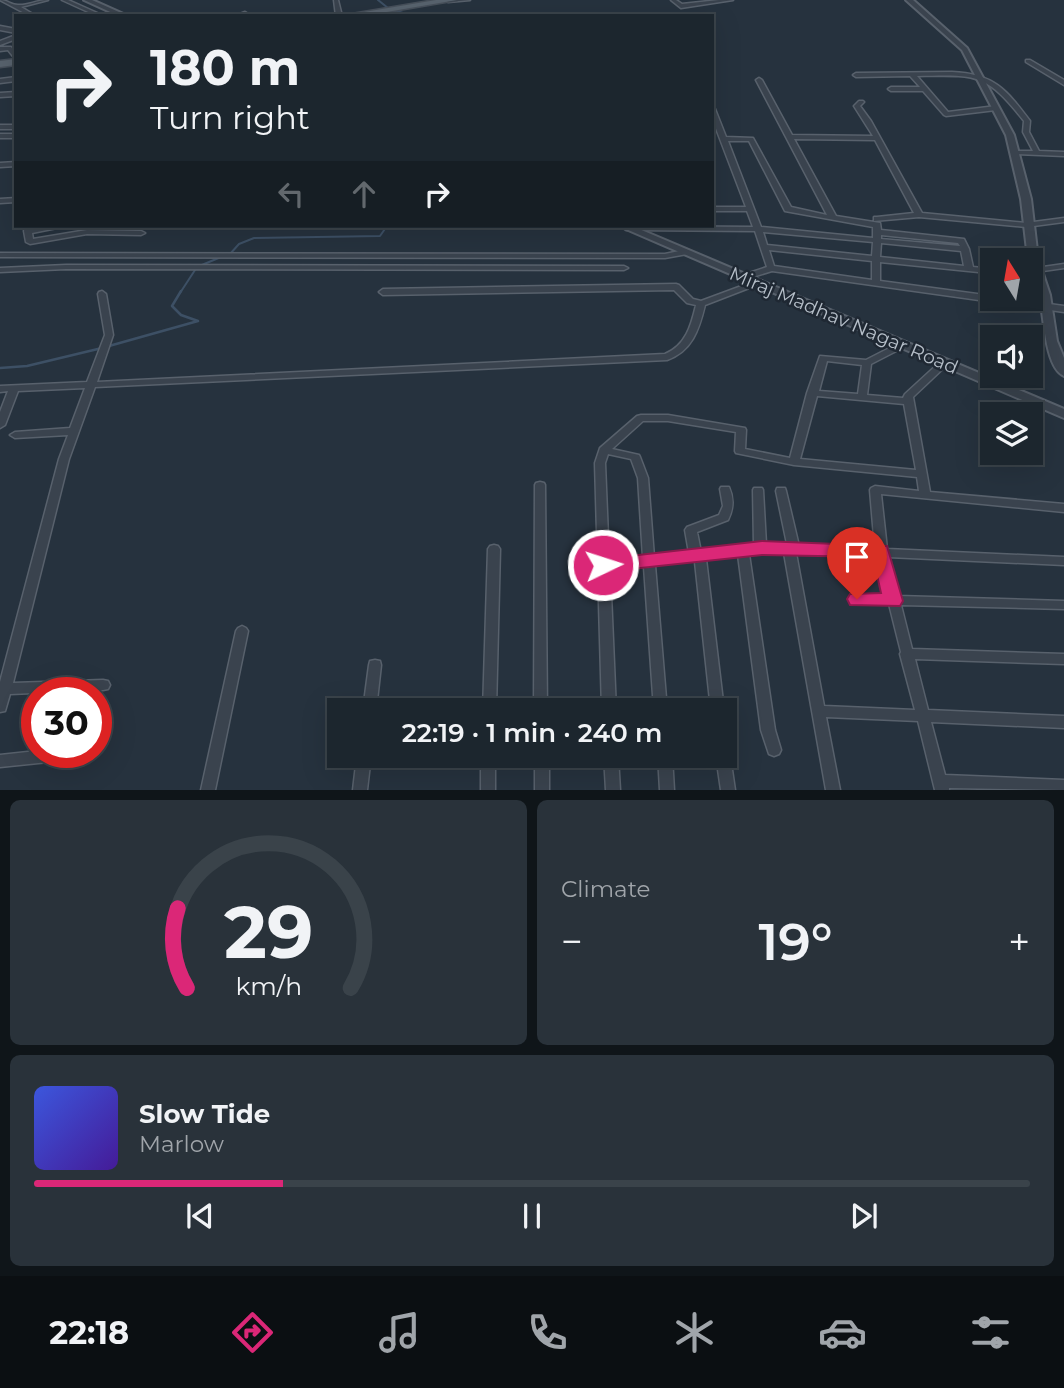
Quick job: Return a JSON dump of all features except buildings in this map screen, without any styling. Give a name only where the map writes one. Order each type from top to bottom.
[{"type":"main road","points":[[356,14],[451,1]]},
{"type":"street","points":[[15,7],[46,0]]},
{"type":"street","points":[[64,0],[97,14]]},
{"type":"street","points":[[87,0],[120,14]]},
{"type":"street","points":[[451,1],[468,0]]},
{"type":"street","points":[[673,0],[681,6],[731,0]]},
{"type":"street","points":[[909,0],[965,50],[996,108],[1016,153],[1026,199],[1026,225],[1030,248]]},
{"type":"street","points":[[2,2],[30,14]]},
{"type":"street","points":[[1028,61],[1064,83]]},
{"type":"street","points":[[912,74],[946,114],[996,108]]},
{"type":"street","points":[[856,75],[978,74],[996,83],[1016,106],[1027,121],[1026,132],[1036,150]]},
{"type":"street","points":[[759,80],[834,218]]},
{"type":"street","points":[[891,89],[925,89]]},
{"type":"street","points":[[861,102],[857,106],[919,215]]},
{"type":"street","points":[[714,114],[772,268]]},
{"type":"street","points":[[790,137],[877,138]]},
{"type":"street","points":[[723,139],[751,139],[788,209],[834,218],[876,232],[965,249],[969,269]]},
{"type":"street","points":[[1016,153],[1064,154]]},
{"type":"street","points":[[714,209],[751,209]]},
{"type":"street","points":[[794,210],[800,233]]},
{"type":"street","points":[[692,228],[800,233],[876,232],[900,216],[919,215],[1026,225],[1064,220]]},
{"type":"street","name":"Miraj Madhav Nagar Road","points":[[628,228],[1064,414]]},
{"type":"street","points":[[28,229],[30,242],[87,232],[141,233]]},
{"type":"street","points":[[876,232],[876,282]]},
{"type":"street","points":[[764,247],[980,270]]},
{"type":"street","points":[[0,255],[665,256],[684,252]]},
{"type":"street","points":[[1043,271],[1064,266]]},
{"type":"street","points":[[0,270],[66,267],[624,268]]},
{"type":"street","points":[[746,276],[772,268],[980,298]]},
{"type":"street","points":[[383,292],[677,287],[690,301],[701,304],[758,284]]},
{"type":"street","points":[[0,707],[74,431],[109,335],[102,294]]},
{"type":"street","points":[[1043,296],[1051,341],[1064,372]]},
{"type":"street","points":[[0,388],[667,357],[682,348],[695,333],[701,304]]},
{"type":"street","points":[[1043,307],[1064,309]]},
{"type":"street","points":[[794,462],[823,358],[867,363],[901,345]]},
{"type":"street","points":[[862,397],[867,363]]},
{"type":"street","points":[[925,494],[908,396],[944,363]]},
{"type":"street","points":[[0,425],[14,388]]},
{"type":"street","points":[[812,393],[909,401]]},
{"type":"street","points":[[609,698],[600,464],[604,450],[640,418],[668,418],[741,430],[740,451],[794,462],[922,474]]},
{"type":"street","points":[[15,435],[74,431]]},
{"type":"street","points":[[604,450],[635,457],[643,478],[661,698]]},
{"type":"street","points":[[540,485],[541,698]]},
{"type":"street","points":[[716,698],[698,557],[691,530],[724,517],[727,506],[725,489]]},
{"type":"street","points":[[758,490],[760,548]]},
{"type":"street","points":[[1064,508],[875,490],[881,551],[941,785],[1064,786]]},
{"type":"street","points":[[781,491],[833,789]]},
{"type":"street","points":[[603,565],[698,557],[760,548],[881,551],[1064,561]]},
{"type":"street","points":[[489,698],[494,549]]},
{"type":"street","points":[[743,551],[768,730],[774,750]]},
{"type":"street","points":[[857,599],[1064,605]]},
{"type":"street","points":[[208,789],[242,631]]},
{"type":"street","points":[[906,654],[1064,659]]},
{"type":"street","points":[[371,698],[375,665]]},
{"type":"street","points":[[5,690],[21,689]]},
{"type":"street","points":[[818,711],[1064,722]]},
{"type":"street","points":[[0,761],[21,759]]},
{"type":"street","points":[[359,789],[362,768]]},
{"type":"street","points":[[488,768],[488,789]]},
{"type":"street","points":[[542,768],[542,789]]},
{"type":"street","points":[[612,768],[613,789]]},
{"type":"street","points":[[666,768],[667,789]]},
{"type":"street","points":[[725,768],[728,789]]},
{"type":"waterway","points":[[378,0],[388,8]]},
{"type":"waterway","points":[[394,10],[406,14]]},
{"type":"waterway","points":[[230,254],[239,244],[254,238],[380,236],[386,228]]},
{"type":"waterway","points":[[180,293],[197,267],[221,257]]},
{"type":"waterway","points":[[109,346],[198,321],[181,315],[172,306],[181,291]]},
{"type":"waterway","points":[[0,368],[27,366],[102,348]]},
{"type":"route","points":[[603,565],[700,557],[762,548],[881,551],[893,601],[857,599]]}]
